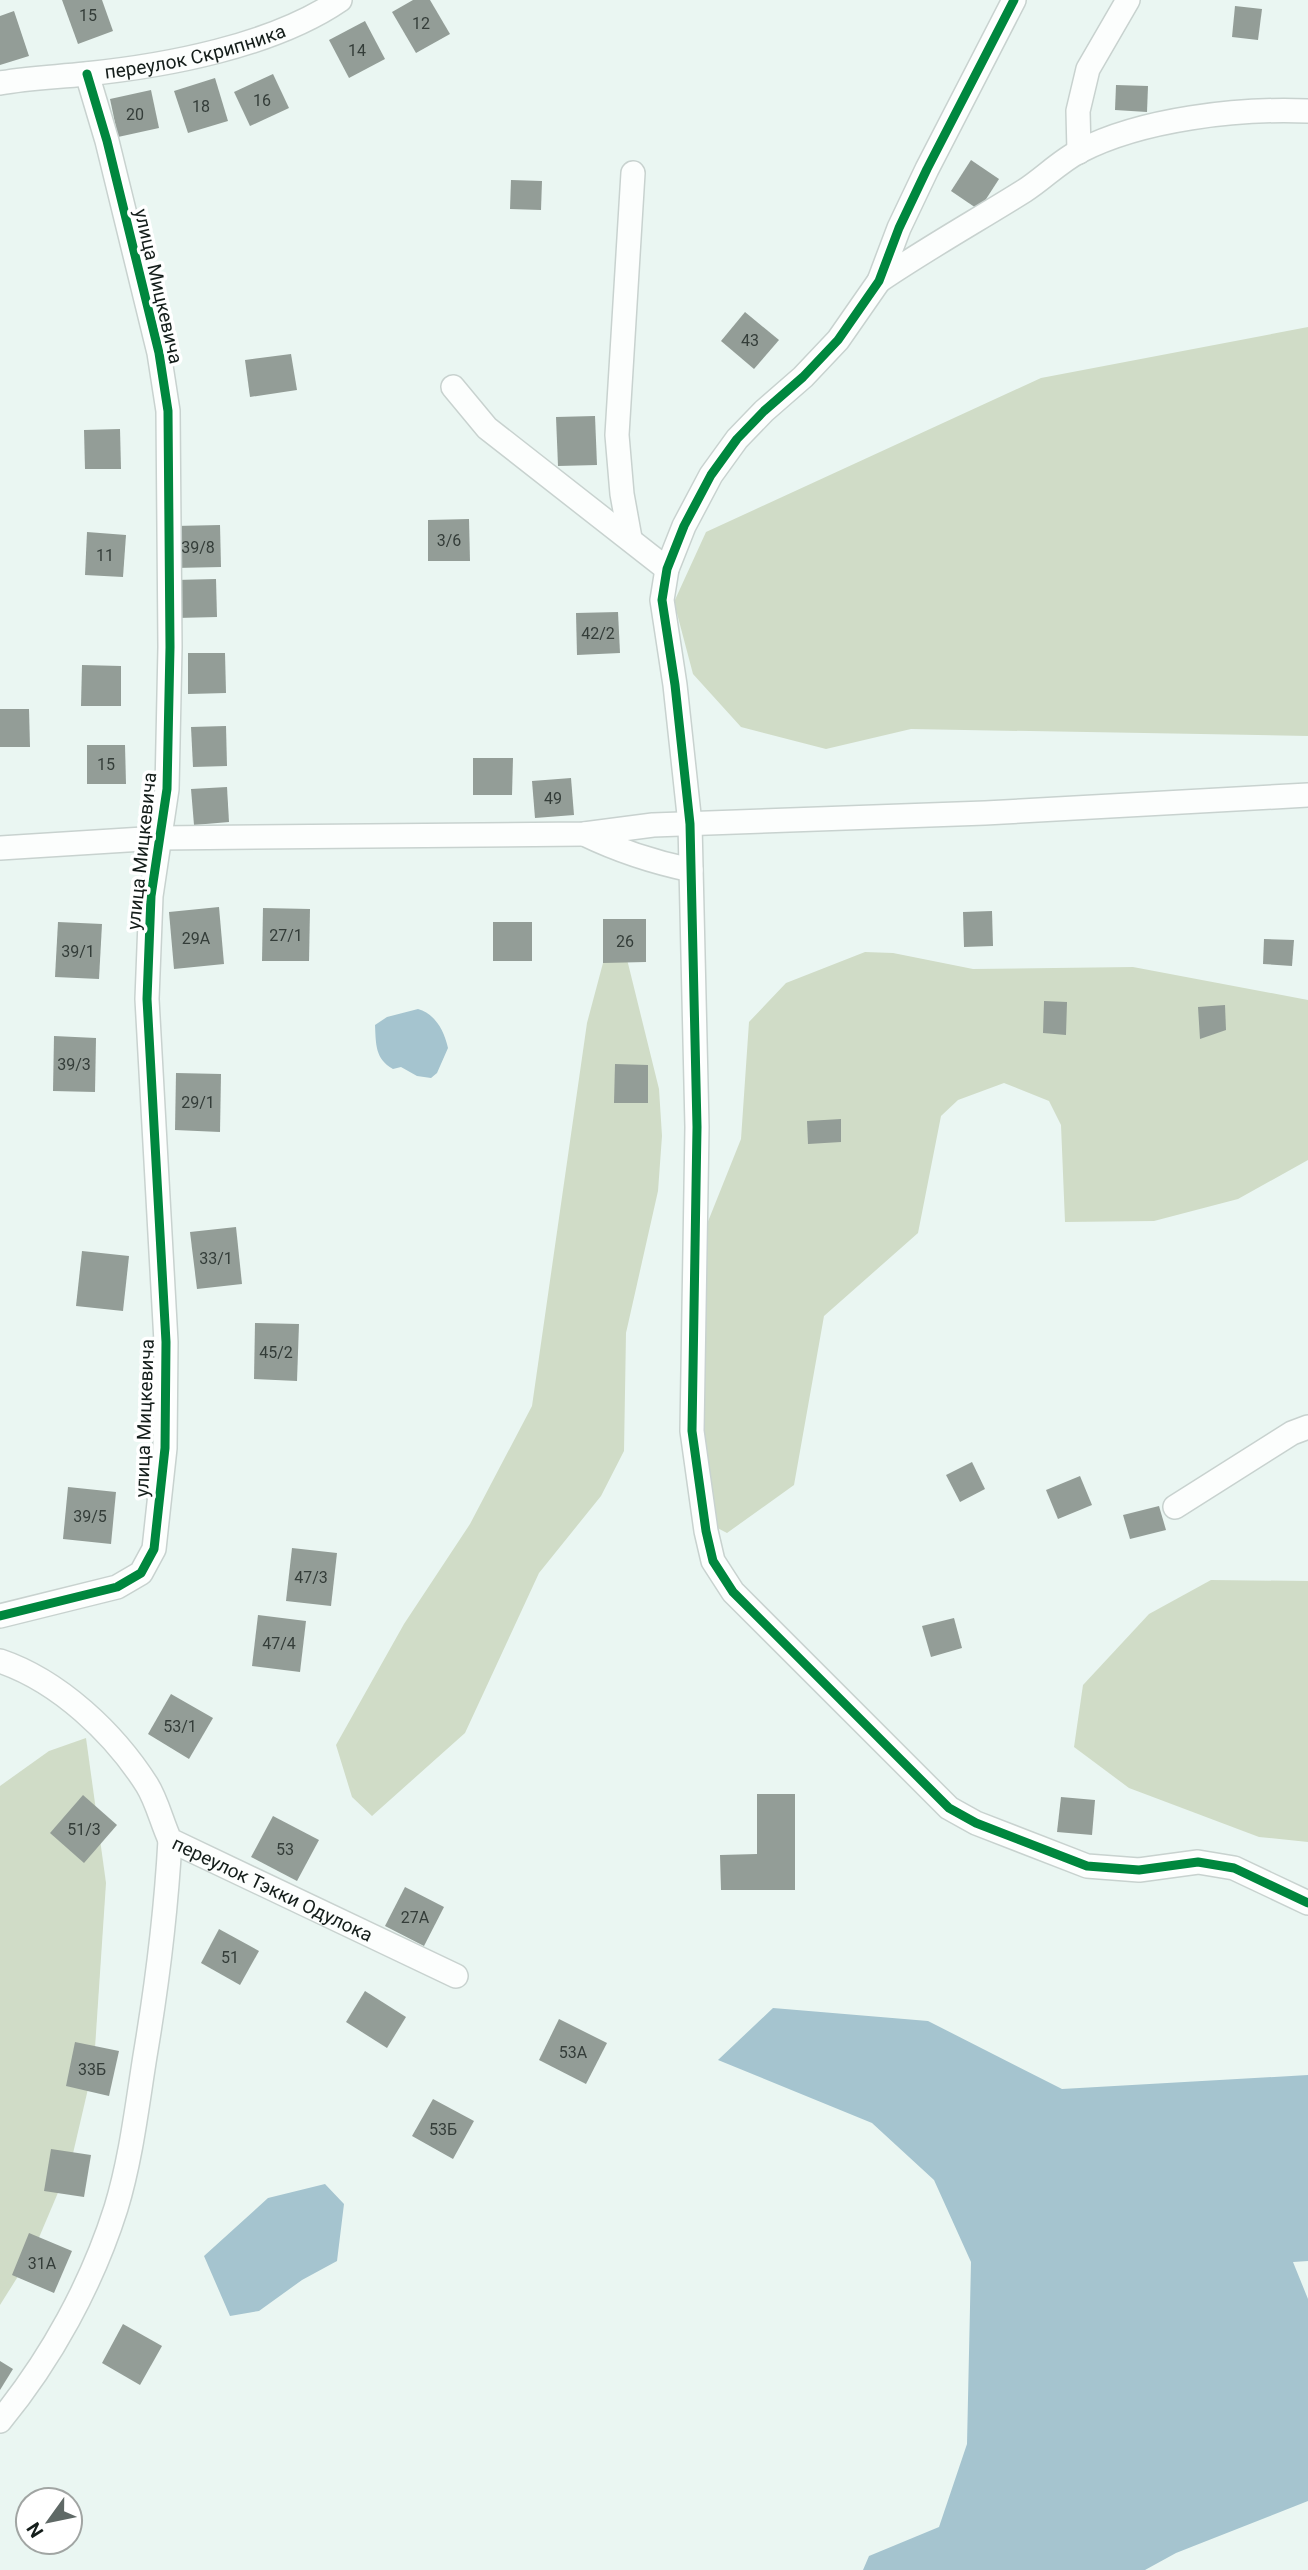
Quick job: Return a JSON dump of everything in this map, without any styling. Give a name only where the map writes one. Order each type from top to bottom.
[{"type":"street","name":"переулок Скрипника","points":[[0,83],[87,74],[163,62],[253,42],[326,10],[340,0]]},
{"type":"street","points":[[1014,0],[899,228],[879,281],[838,340],[737,439],[705,485],[684,526],[667,569],[662,600],[691,824],[696,1127],[695,1366],[692,1431],[706,1531],[713,1561],[733,1592],[949,1808],[976,1822],[1087,1866],[1139,1870],[1198,1862],[1234,1868],[1308,1903]]},
{"type":"street","points":[[1079,152],[1078,111],[1088,69],[1128,0]]},
{"type":"street","name":"улица Мицкевича","points":[[0,1616],[117,1587],[141,1573],[154,1549],[164,1448],[166,1342],[147,999],[150,896],[167,789],[167,411],[156,341],[107,141],[87,74]]},
{"type":"street","points":[[879,281],[1042,179],[1079,152],[1130,131],[1212,115],[1308,111]]},
{"type":"street","points":[[630,538],[622,494],[617,435],[634,173]]},
{"type":"street","points":[[453,387],[487,428],[667,569]]},
{"type":"street","points":[[0,848],[159,838],[584,834],[653,825],[985,813],[1308,795]]},
{"type":"street","points":[[584,834],[621,852],[659,864],[691,870]]},
{"type":"street","points":[[1175,1507],[1292,1433],[1308,1427]]},
{"type":"street","name":"переулок Тэкки Одулока","points":[[0,1661],[15,1666],[80,1706],[113,1739],[148,1787],[170,1840],[456,1976]]},
{"type":"street","points":[[0,2421],[26,2389],[62,2330],[102,2248],[117,2205],[151,2020],[167,1897],[170,1840]]},
{"type":"green space","points":[[1308,327],[1308,736],[911,729],[826,749],[741,727],[693,674],[674,602],[706,532],[1041,378]]},
{"type":"green space","points":[[623,943],[659,1089],[662,1136],[658,1191],[626,1333],[624,1451],[601,1496],[539,1573],[465,1733],[372,1816],[352,1797],[336,1745],[404,1624],[470,1524],[532,1406],[587,1023],[603,963]]},
{"type":"green space","points":[[865,952],[893,953],[973,969],[1133,967],[1308,1000],[1308,1160],[1238,1199],[1154,1221],[1065,1222],[1061,1125],[1049,1101],[1004,1083],[958,1100],[941,1116],[918,1233],[824,1316],[794,1485],[727,1533],[704,1521],[691,1264],[741,1139],[749,1022],[786,983]]},
{"type":"green space","points":[[1211,1580],[1308,1581],[1308,1842],[1259,1837],[1129,1788],[1074,1747],[1083,1685],[1149,1614]]},
{"type":"green space","points":[[86,1738],[106,1883],[94,2063],[71,2162],[32,2254],[0,2305],[0,1786],[49,1751]]},
{"type":"water","points":[[418,1009],[438,1024],[448,1048],[437,1073],[431,1078],[417,1076],[401,1067],[393,1069],[383,1061],[376,1045],[375,1025],[387,1017]]},
{"type":"water","points":[[773,2008],[928,2021],[1062,2089],[1308,2075],[1308,2261],[1293,2262],[1308,2299],[1308,2501],[1176,2553],[1145,2570],[863,2570],[869,2556],[939,2527],[967,2444],[971,2262],[934,2180],[872,2123],[718,2060]]},
{"type":"water","points":[[325,2184],[344,2204],[337,2261],[302,2280],[259,2311],[230,2316],[204,2256],[268,2198]]},
{"type":"building","points":[[62,0],[102,0],[113,31],[78,44]]},
{"type":"building","points":[[413,0],[430,0],[450,34],[416,53],[392,12]]},
{"type":"building","points":[[1235,6],[1262,9],[1258,40],[1232,37]]},
{"type":"building","points":[[14,11],[29,56],[0,65],[0,16]]},
{"type":"building","points":[[365,21],[385,59],[349,78],[329,40]]},
{"type":"building","points":[[273,74],[289,108],[250,126],[234,92]]},
{"type":"building","points":[[215,78],[228,121],[188,133],[174,91]]},
{"type":"building","points":[[1116,85],[1148,86],[1147,112],[1115,110]]},
{"type":"building","points":[[151,90],[159,128],[118,137],[110,99]]},
{"type":"building","points":[[971,160],[999,179],[979,210],[951,191]]},
{"type":"building","points":[[511,180],[542,181],[541,210],[510,209]]},
{"type":"building","points":[[745,312],[779,340],[754,369],[721,341]]},
{"type":"building","points":[[291,354],[297,390],[250,397],[245,360]]},
{"type":"building","points":[[595,416],[597,465],[558,466],[556,417]]},
{"type":"building","points":[[120,429],[121,469],[85,469],[84,430]]},
{"type":"building","points":[[469,519],[470,561],[428,561],[428,520]]},
{"type":"building","points":[[220,525],[221,567],[175,568],[175,526]]},
{"type":"building","points":[[87,532],[126,535],[123,577],[85,575]]},
{"type":"building","points":[[216,579],[217,617],[177,618],[176,580]]},
{"type":"building","points":[[618,612],[620,653],[577,655],[576,613]]},
{"type":"building","points":[[188,653],[225,653],[226,693],[188,694]]},
{"type":"building","points":[[82,665],[121,666],[121,706],[81,706]]},
{"type":"building","points":[[0,709],[29,709],[30,747],[0,747]]},
{"type":"building","points":[[226,726],[227,766],[193,767],[191,727]]},
{"type":"building","points":[[87,745],[125,745],[126,784],[87,784]]},
{"type":"building","points":[[473,758],[513,758],[512,795],[473,795]]},
{"type":"building","points":[[571,778],[574,815],[535,818],[532,781]]},
{"type":"building","points":[[227,787],[229,822],[194,825],[191,789]]},
{"type":"building","points":[[219,907],[224,964],[174,969],[169,912]]},
{"type":"building","points":[[263,908],[310,909],[309,961],[262,961]]},
{"type":"building","points":[[992,911],[993,946],[964,947],[963,912]]},
{"type":"building","points":[[603,919],[646,919],[646,962],[603,963]]},
{"type":"building","points":[[58,922],[102,924],[99,979],[55,977]]},
{"type":"building","points":[[493,922],[532,922],[532,961],[493,961]]},
{"type":"building","points":[[1264,939],[1294,940],[1292,966],[1263,964]]},
{"type":"building","points":[[1044,1001],[1067,1002],[1066,1035],[1043,1033]]},
{"type":"building","points":[[1225,1005],[1226,1030],[1200,1039],[1198,1007]]},
{"type":"building","points":[[54,1036],[96,1038],[95,1092],[53,1091]]},
{"type":"building","points":[[615,1064],[648,1065],[648,1103],[614,1103]]},
{"type":"building","points":[[176,1073],[221,1074],[220,1132],[175,1130]]},
{"type":"building","points":[[841,1119],[841,1142],[808,1144],[807,1121]]},
{"type":"building","points":[[236,1227],[242,1284],[197,1289],[190,1232]]},
{"type":"building","points":[[82,1251],[129,1256],[123,1311],[76,1306]]},
{"type":"building","points":[[255,1323],[299,1324],[297,1381],[254,1379]]},
{"type":"building","points":[[972,1462],[985,1489],[960,1502],[946,1475]]},
{"type":"building","points":[[1080,1476],[1092,1505],[1058,1519],[1046,1490]]},
{"type":"building","points":[[68,1487],[116,1492],[111,1544],[63,1539]]},
{"type":"building","points":[[1159,1506],[1166,1530],[1130,1539],[1123,1515]]},
{"type":"building","points":[[292,1548],[337,1553],[331,1606],[286,1601]]},
{"type":"building","points":[[258,1615],[306,1621],[300,1672],[252,1666]]},
{"type":"building","points":[[954,1618],[962,1648],[931,1657],[922,1626]]},
{"type":"building","points":[[171,1694],[213,1718],[189,1759],[148,1734]]},
{"type":"building","points":[[757,1794],[795,1794],[795,1890],[721,1890],[720,1855],[757,1854]]},
{"type":"building","points":[[83,1795],[117,1825],[84,1863],[50,1833]]},
{"type":"building","points":[[1061,1797],[1095,1800],[1092,1835],[1057,1832]]},
{"type":"building","points":[[273,1816],[319,1840],[297,1881],[251,1857]]},
{"type":"building","points":[[405,1887],[444,1907],[424,1946],[385,1926]]},
{"type":"building","points":[[219,1929],[259,1951],[240,1985],[201,1963]]},
{"type":"building","points":[[365,1991],[406,2017],[387,2048],[346,2022]]},
{"type":"building","points":[[559,2019],[607,2043],[586,2084],[539,2060]]},
{"type":"building","points":[[75,2042],[119,2051],[109,2096],[66,2086]]},
{"type":"building","points":[[433,2099],[474,2121],[453,2159],[412,2136]]},
{"type":"building","points":[[51,2149],[91,2155],[84,2197],[44,2191]]},
{"type":"building","points":[[29,2233],[72,2251],[54,2293],[12,2275]]},
{"type":"building","points":[[123,2324],[162,2346],[140,2385],[102,2363]]},
{"type":"building","points":[[0,2361],[13,2369],[0,2390]]},
{"type":"cycle path","points":[[1014,0],[927,169],[899,228],[879,281],[838,340],[737,439],[711,475],[684,526],[667,569],[662,600],[675,685],[690,824],[697,1127],[692,1431],[706,1531],[713,1561],[733,1592],[949,1808],[976,1823],[1087,1866],[1139,1870],[1198,1862],[1234,1868],[1308,1903]]},
{"type":"cycle path","points":[[0,1616],[117,1587],[141,1573],[154,1549],[165,1448],[166,1342],[147,999],[151,896],[167,789],[170,647],[168,411],[159,353],[107,141],[87,74]]}]
